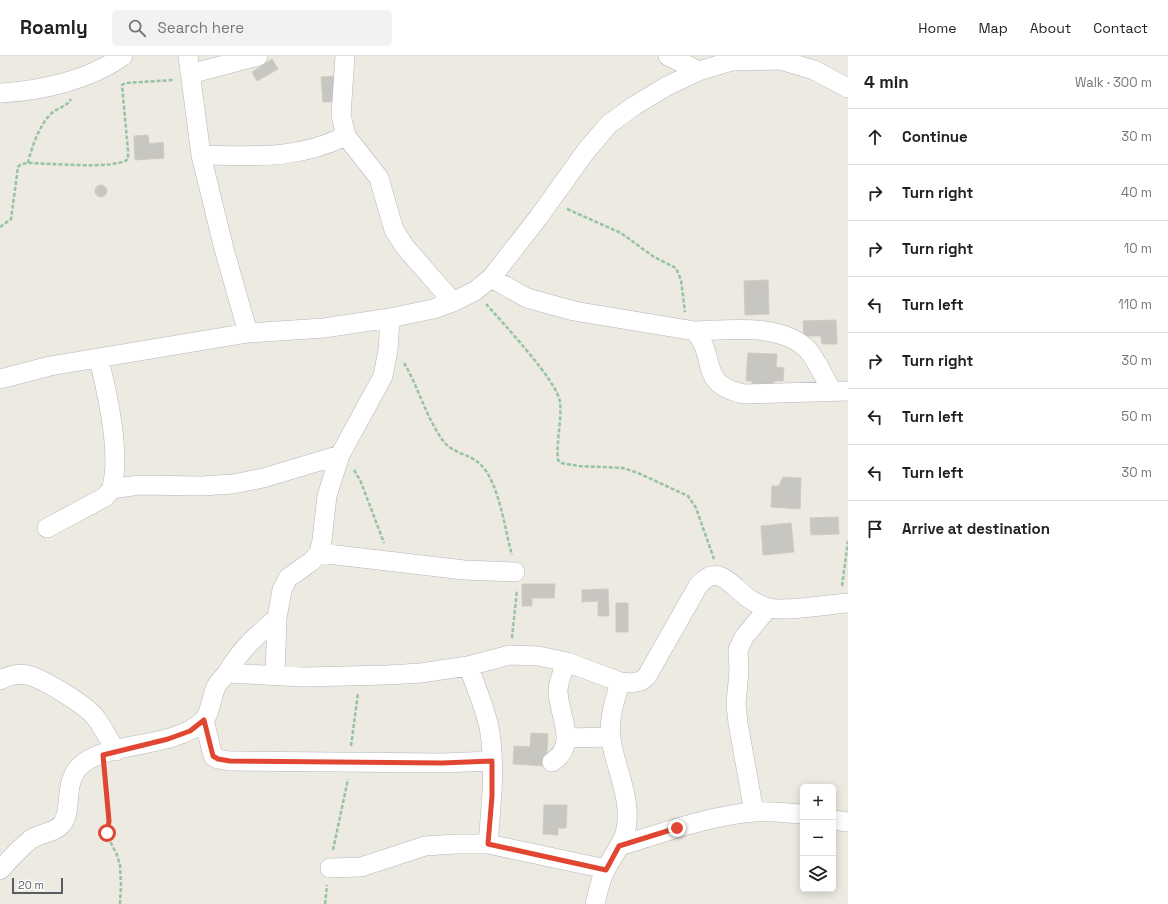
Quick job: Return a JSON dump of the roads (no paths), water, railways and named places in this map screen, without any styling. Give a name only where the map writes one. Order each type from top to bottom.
[{"type":"street","points":[[0,93],[48,86],[89,74],[113,63],[123,56]]},
{"type":"street","points":[[248,334],[224,249],[201,155],[189,70],[258,56]]},
{"type":"street","points":[[345,56],[341,115],[346,136],[379,178],[394,230],[405,247],[453,302]]},
{"type":"street","points":[[668,56],[699,71]]},
{"type":"street","points":[[0,379],[50,366],[99,358],[248,334],[324,328],[390,318],[433,309],[453,302],[475,291],[491,278],[586,151],[609,124],[634,106],[667,86],[699,71],[733,59],[780,60],[814,70],[848,88]]},
{"type":"street","points":[[201,155],[250,156],[296,153],[319,147],[346,136]]},
{"type":"street","points":[[491,278],[527,298],[574,311],[691,330],[780,333],[796,340],[808,351],[840,391]]},
{"type":"street","points":[[275,675],[277,618],[282,590],[288,578],[312,561],[318,553],[322,540],[326,496],[340,455],[382,376],[388,350],[390,318]]},
{"type":"street","points":[[691,330],[704,346],[716,381],[728,391],[745,394],[840,391]]},
{"type":"street","points":[[47,528],[105,497],[112,488],[114,457],[113,429],[108,397],[99,358]]},
{"type":"street","points":[[112,488],[139,485],[201,486],[233,484],[263,478],[340,455]]},
{"type":"street","points":[[318,553],[464,570],[516,572]]},
{"type":"street","points":[[227,673],[304,678],[421,673],[468,666],[510,655],[538,656],[567,662],[620,682],[632,684],[641,681],[647,676],[698,586],[703,580],[719,575],[728,580],[755,603],[768,608],[844,603]]},
{"type":"street","points":[[754,812],[736,704],[739,671],[738,650],[744,637],[768,608]]},
{"type":"street","points":[[277,618],[245,646],[227,673],[216,686],[204,720],[210,750],[213,756],[218,759],[230,761],[442,763],[492,761]]},
{"type":"street","points":[[552,762],[559,757],[566,748],[566,738],[558,690],[560,678],[567,662]]},
{"type":"street","points":[[468,666],[478,690],[489,728],[492,761],[492,796],[488,844]]},
{"type":"street","points":[[0,680],[13,675],[27,674],[44,682],[84,706],[95,716],[109,753]]},
{"type":"street","points":[[595,904],[598,887],[626,829],[627,812],[611,737],[612,715],[620,682]]},
{"type":"street","points":[[0,870],[31,840],[57,829],[63,824],[66,817],[71,780],[79,767],[93,758],[168,739],[190,731],[204,720]]},
{"type":"street","points":[[566,738],[611,737]]},
{"type":"street","points":[[619,846],[677,828],[722,817],[754,812],[800,814]]},
{"type":"street","points":[[836,820],[848,822]]},
{"type":"street","points":[[330,868],[360,867],[425,846],[488,844],[606,870]]}]
